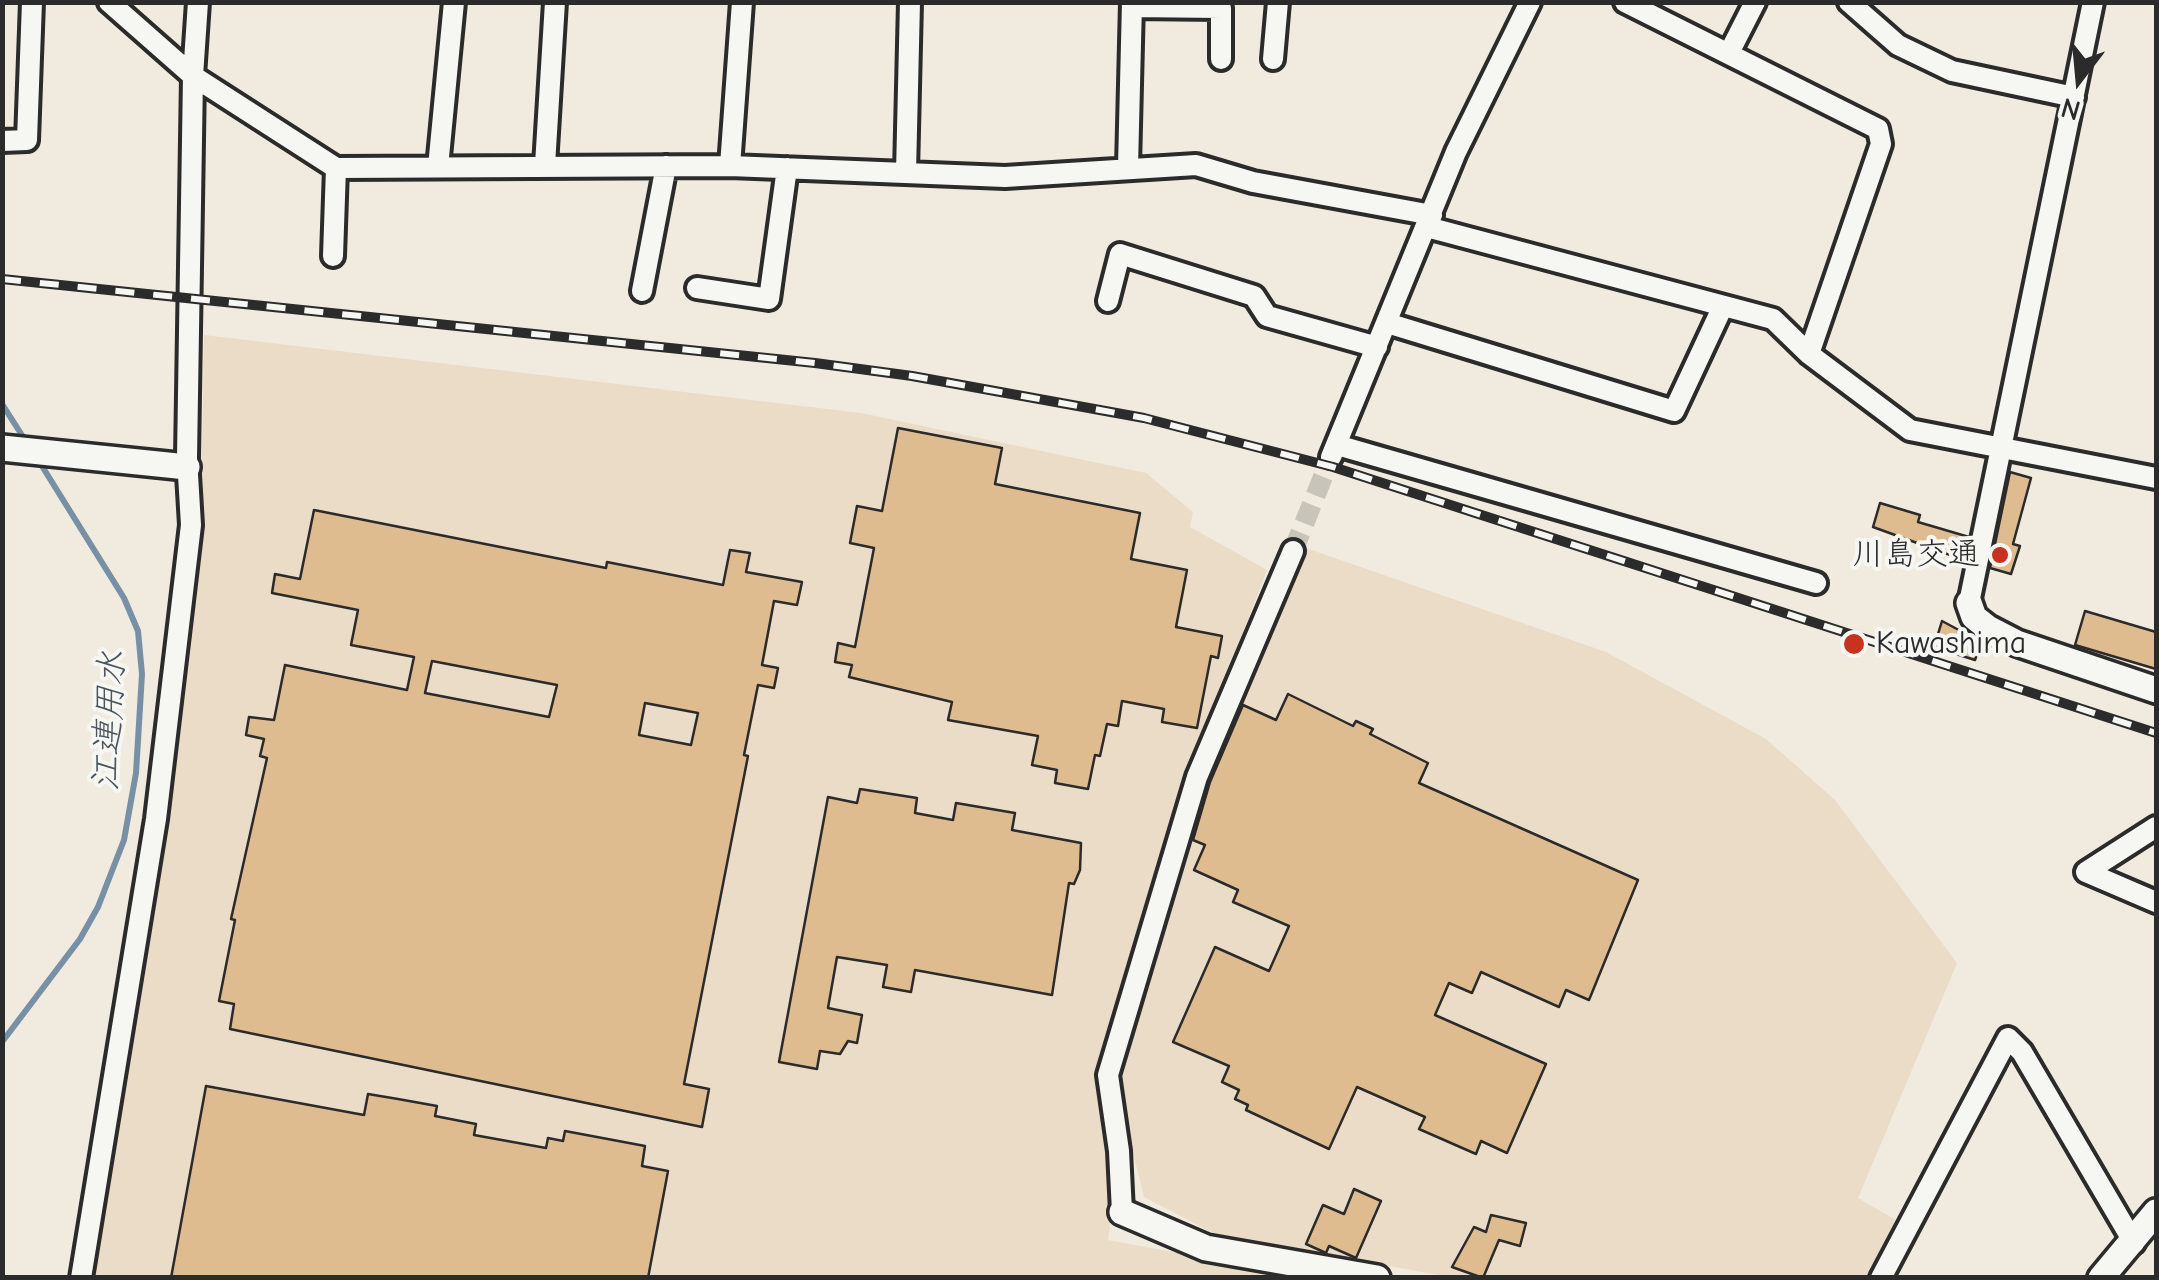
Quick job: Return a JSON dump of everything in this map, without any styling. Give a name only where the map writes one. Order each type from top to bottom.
[{"type":"street","points":[[2,141],[26,140],[32,2]]},
{"type":"street","points":[[109,2],[192,76],[336,168],[730,166],[1005,177],[1196,165],[1253,182],[1429,221],[1773,319],[1809,354],[1910,430],[2156,478]]},
{"type":"street","points":[[81,1278],[156,819],[191,525],[187,466],[192,76],[198,2]]},
{"type":"street","points":[[438,167],[454,2]]},
{"type":"street","points":[[545,165],[556,2]]},
{"type":"street","points":[[730,166],[742,2]]},
{"type":"street","points":[[906,173],[910,2]]},
{"type":"street","points":[[1273,59],[1278,2]]},
{"type":"street","points":[[1530,2],[1456,152],[1334,451],[1816,584]]},
{"type":"street","points":[[1625,2],[1730,51],[1878,129],[1881,144],[1809,354]]},
{"type":"street","points":[[1730,51],[1755,2]]},
{"type":"street","points":[[1849,2],[1898,45],[1952,70],[2074,97]]},
{"type":"street","points":[[2093,2],[1968,603],[1974,617],[2017,643],[2156,690]]},
{"type":"street","points":[[1128,167],[1132,4],[1220,8],[1221,59]]},
{"type":"street","points":[[642,291],[666,166]]},
{"type":"street","points":[[333,256],[336,168]]},
{"type":"street","points":[[697,288],[768,299],[788,168]]},
{"type":"street","points":[[1108,302],[1120,254],[1254,296],[1267,316],[1377,348]]},
{"type":"street","points":[[1387,323],[1674,411],[1723,306]]},
{"type":"street","points":[[9,449],[187,466]]},
{"type":"street","points":[[1293,552],[1197,777],[1108,1074],[1120,1151],[1122,1212],[1206,1248],[1377,1278]]},
{"type":"street","points":[[2156,826],[2086,872],[2156,902]]},
{"type":"street","points":[[1881,1278],[2008,1038],[2022,1052],[2134,1242]]},
{"type":"street","points":[[2101,1278],[2156,1212]]},
{"type":"shaded area","points":[[204,335],[861,413],[1146,473],[1193,512],[1190,527],[1267,570],[1188,775],[1101,1071],[1116,1182],[1108,1240],[1307,1277],[87,1278],[146,929],[201,517]]},
{"type":"shaded area","points":[[1303,547],[1606,652],[1766,739],[1835,800],[1957,963],[1858,1198],[1901,1223],[1869,1277],[1450,1277],[1217,1235],[1144,1197],[1115,1080],[1203,774]]},
{"type":"building","points":[[898,428],[1002,448],[995,484],[1140,513],[1131,559],[1187,570],[1176,627],[1222,636],[1218,658],[1211,656],[1197,728],[1162,722],[1164,709],[1122,701],[1118,726],[1107,724],[1100,756],[1095,755],[1088,789],[1055,783],[1057,770],[1032,765],[1038,736],[948,720],[952,702],[849,677],[852,665],[835,662],[838,643],[855,647],[874,548],[850,543],[857,506],[882,511]]},
{"type":"building","points":[[2010,472],[2031,478],[2013,544],[2020,546],[2011,574],[1990,568]]},
{"type":"building","points":[[1880,503],[1920,515],[1918,522],[1969,537],[1964,560],[1873,527]]},
{"type":"building","points":[[314,510],[606,568],[607,562],[723,585],[730,550],[750,553],[746,572],[802,582],[797,605],[774,601],[762,665],[778,668],[774,688],[758,685],[744,755],[748,756],[684,1084],[709,1089],[702,1127],[230,1029],[234,1004],[219,1001],[235,920],[231,919],[267,758],[260,756],[264,739],[246,735],[249,717],[274,720],[285,665],[407,690],[414,657],[351,645],[358,610],[272,593],[275,574],[300,579]],"holes":[[[432,661],[557,685],[549,717],[425,693]],[[645,703],[698,713],[691,745],[639,735]]]},
{"type":"building","points":[[2085,611],[2156,632],[2156,669],[2075,645]]},
{"type":"building","points":[[1942,621],[1981,642],[1975,660],[1934,647]]},
{"type":"building","points":[[1288,694],[1353,726],[1356,721],[1373,729],[1370,734],[1428,763],[1419,783],[1638,880],[1589,1000],[1566,990],[1559,1007],[1481,972],[1472,993],[1449,983],[1435,1015],[1546,1064],[1507,1153],[1481,1141],[1476,1154],[1419,1129],[1425,1117],[1357,1087],[1329,1149],[1246,1110],[1248,1105],[1235,1099],[1239,1090],[1222,1082],[1229,1066],[1173,1042],[1215,947],[1269,971],[1289,926],[1233,902],[1238,890],[1194,870],[1205,845],[1193,840],[1210,782],[1243,705],[1276,720]]},
{"type":"building","points":[[860,789],[917,798],[915,813],[953,820],[956,803],[1015,813],[1012,830],[1081,843],[1080,870],[1074,884],[1069,883],[1052,995],[915,970],[911,992],[883,987],[887,965],[837,957],[828,1008],[862,1015],[857,1043],[848,1041],[840,1054],[820,1051],[817,1069],[779,1062],[828,797],[857,803]]},
{"type":"building","points":[[206,1086],[364,1115],[368,1094],[437,1106],[435,1116],[476,1124],[474,1135],[546,1148],[548,1138],[563,1141],[565,1131],[645,1146],[642,1166],[668,1171],[648,1278],[171,1278]]},
{"type":"building","points":[[1354,1189],[1381,1201],[1356,1258],[1329,1246],[1326,1253],[1306,1244],[1323,1205],[1344,1214]]},
{"type":"building","points":[[1491,1215],[1526,1223],[1520,1246],[1499,1240],[1483,1278],[1452,1267],[1474,1227],[1486,1232]]},
{"type":"waterway","name":"江連用水","points":[[2,404],[27,443]]},
{"type":"waterway","name":"江連用水","points":[[2,1042],[80,939],[98,907],[124,840],[136,773],[142,674],[138,631],[124,598],[37,458]]},
{"type":"tunnel","points":[[1293,551],[1331,457]]},
{"type":"railway","points":[[2,279],[815,363],[912,376],[1144,418],[1333,467],[2156,733]]},
{"type":"place","name":"川島交通","points":[[2000,555]]},
{"type":"place","name":"Kawashima","points":[[1854,644]]}]
